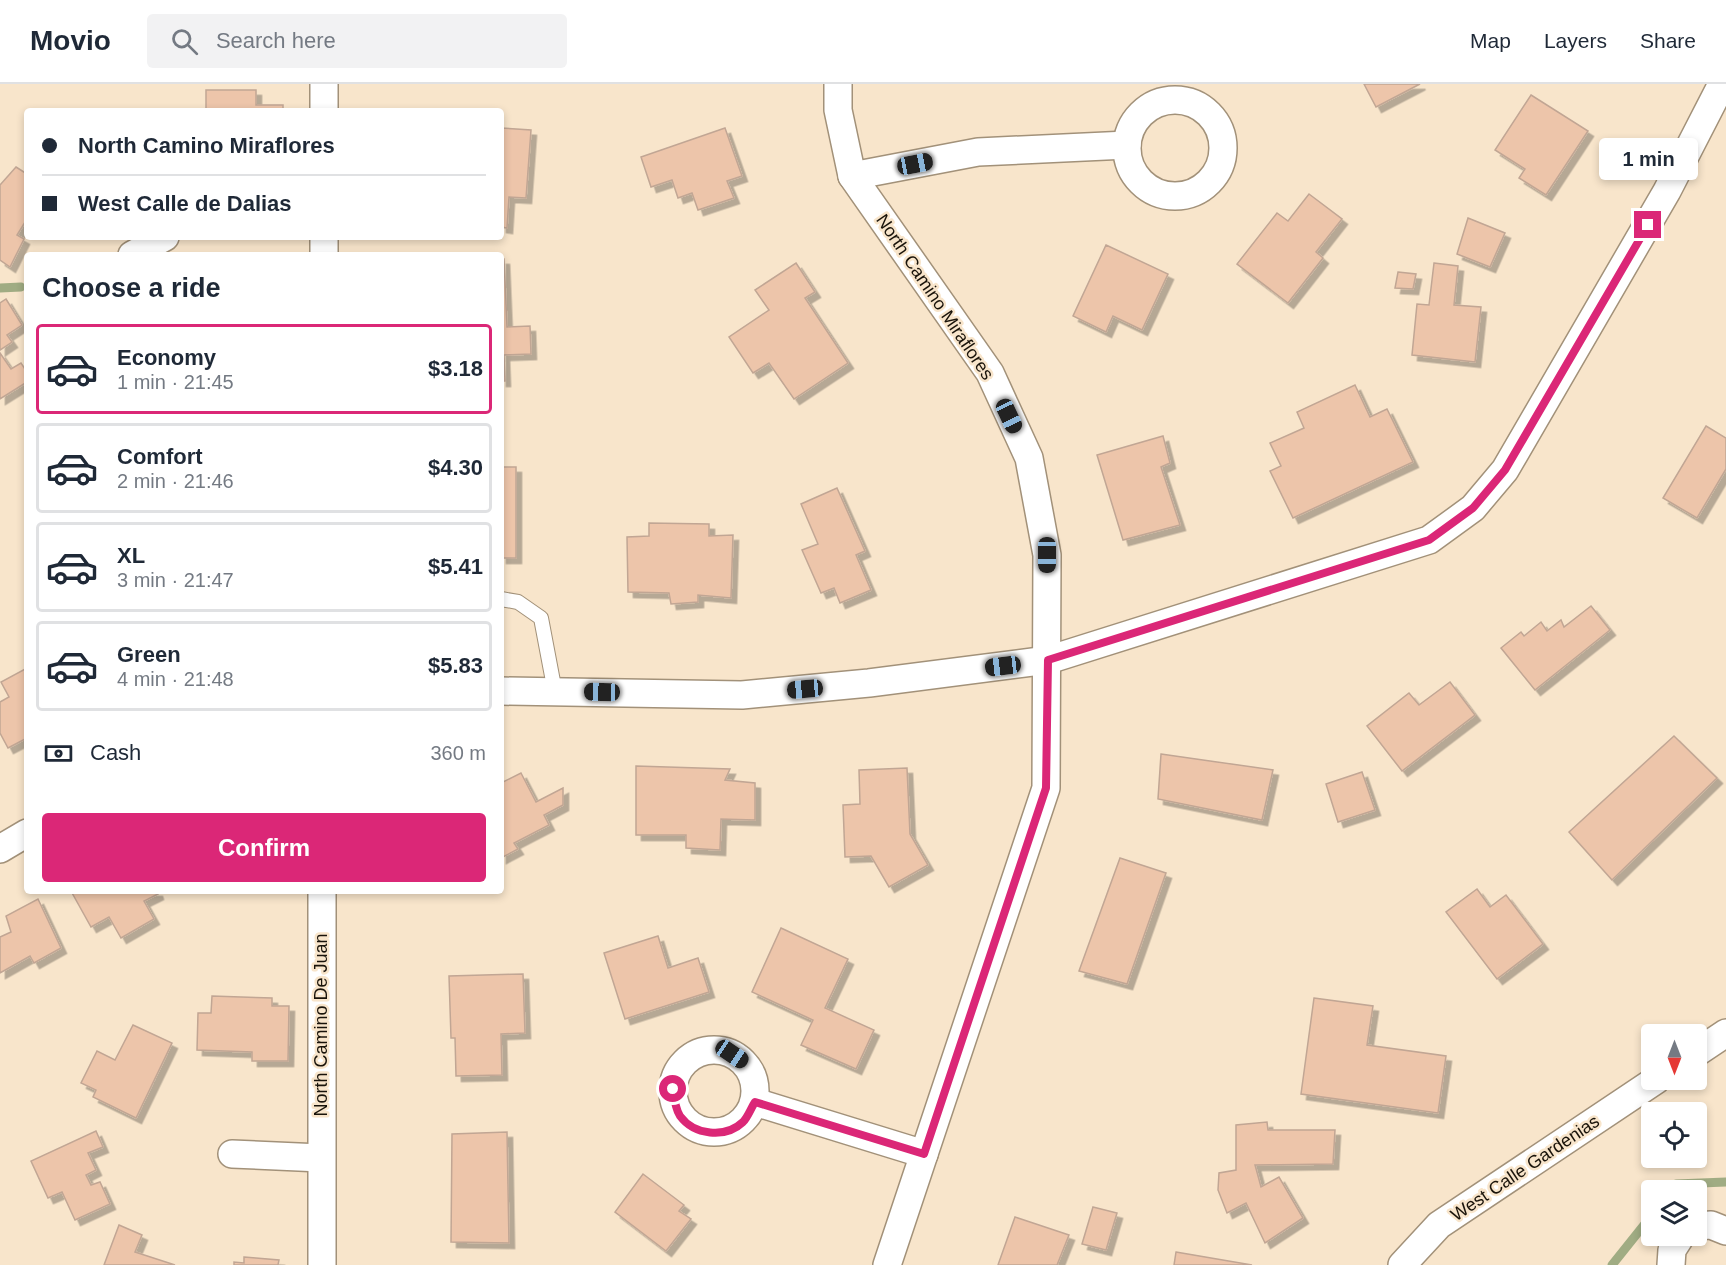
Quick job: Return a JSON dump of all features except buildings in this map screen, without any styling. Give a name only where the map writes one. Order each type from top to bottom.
[{"type":"street","points":[[324,84],[324,108]]},
{"type":"street","name":"North Camino Miraflores","points":[[838,84],[838,110],[852,176],[990,373],[1029,459],[1047,555],[1046,788],[887,1265]]},
{"type":"street","points":[[504,691],[742,695],[869,683],[1048,660],[1429,540],[1473,508],[1511,460],[1667,191],[1722,84]]},
{"type":"street","points":[[852,176],[978,152],[1127,145]]},
{"type":"street","points":[[138,252],[160,240]]},
{"type":"street","points":[[0,849],[24,834]]},
{"type":"street","name":"North Camino De Juan","points":[[322,894],[322,1265]]},
{"type":"street","points":[[1707,1046],[1726,1034]]},
{"type":"street","name":"West Calle Gardenias","points":[[1402,1265],[1439,1225],[1641,1090]]},
{"type":"street","points":[[755,1102],[924,1154]]},
{"type":"street","points":[[232,1154],[321,1158]]},
{"type":"street","points":[[1707,1225],[1726,1231]]},
{"type":"street","points":[[1671,1265],[1675,1246]]},
{"type":"lane","points":[[504,600],[518,602],[541,618],[555,692]]},
{"type":"waterway","points":[[0,288],[21,287]]},
{"type":"waterway","points":[[1707,1183],[1726,1182]]},
{"type":"waterway","points":[[1612,1265],[1641,1229]]},
{"type":"route","points":[[673,1089],[674,1103],[680,1116],[703,1131],[717,1133],[731,1129],[743,1122],[755,1102],[924,1154],[1046,788],[1048,660],[1429,540],[1473,508],[1505,470],[1648,225]]}]
